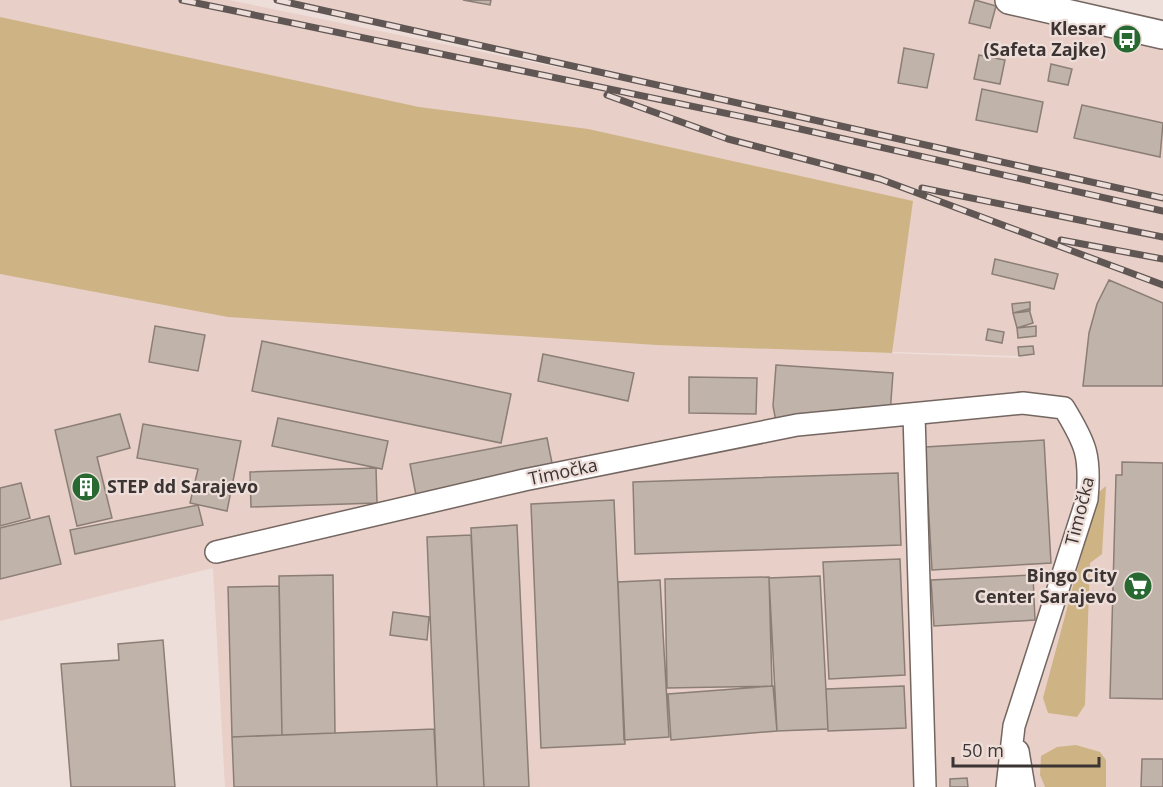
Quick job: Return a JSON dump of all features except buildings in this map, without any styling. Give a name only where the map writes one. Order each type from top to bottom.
[{"type":"main road","points":[[1009,0],[1052,5],[1163,36]]},
{"type":"street","name":"Timočka","points":[[216,552],[651,453],[797,425],[1023,403],[1064,408],[1082,439],[1090,467],[1087,499],[1014,726],[1007,787]]},
{"type":"street","points":[[915,414],[925,787]]},
{"type":"street","name":"Timočka","points":[[1014,726],[1024,787]]},
{"type":"shaded area","points":[[0,0],[229,0],[711,99],[277,0],[1009,0],[1163,35],[1163,787],[225,787],[213,568],[0,621],[0,274],[41,281],[0,272]],"holes":[[[835,350],[1019,356],[1020,358],[834,351]]]},
{"type":"shaded area","points":[[0,17],[419,107],[588,129],[913,201],[892,353],[657,345],[228,317],[0,274]]},
{"type":"shaded area","points":[[1106,486],[1102,554],[1090,563],[1085,705],[1077,717],[1048,713],[1043,698],[1098,493]]},
{"type":"shaded area","points":[[1076,745],[1100,752],[1106,760],[1106,787],[1045,787],[1040,775],[1041,756],[1057,747]]},
{"type":"railway","points":[[182,0],[787,126],[1163,211]]},
{"type":"railway","points":[[277,0],[1163,198]]},
{"type":"railway","points":[[607,95],[728,139],[880,179],[1163,285]]},
{"type":"railway","points":[[922,188],[1163,237]]},
{"type":"railway","points":[[1061,240],[1163,259]]},
{"type":"place","name":"Klesar (Safeta Zajke)","points":[[1127,39]]},
{"type":"place","name":"STEP dd Sarajevo","points":[[86,487]]},
{"type":"place","name":"Bingo City Center Sarajevo","points":[[1138,586]]}]
